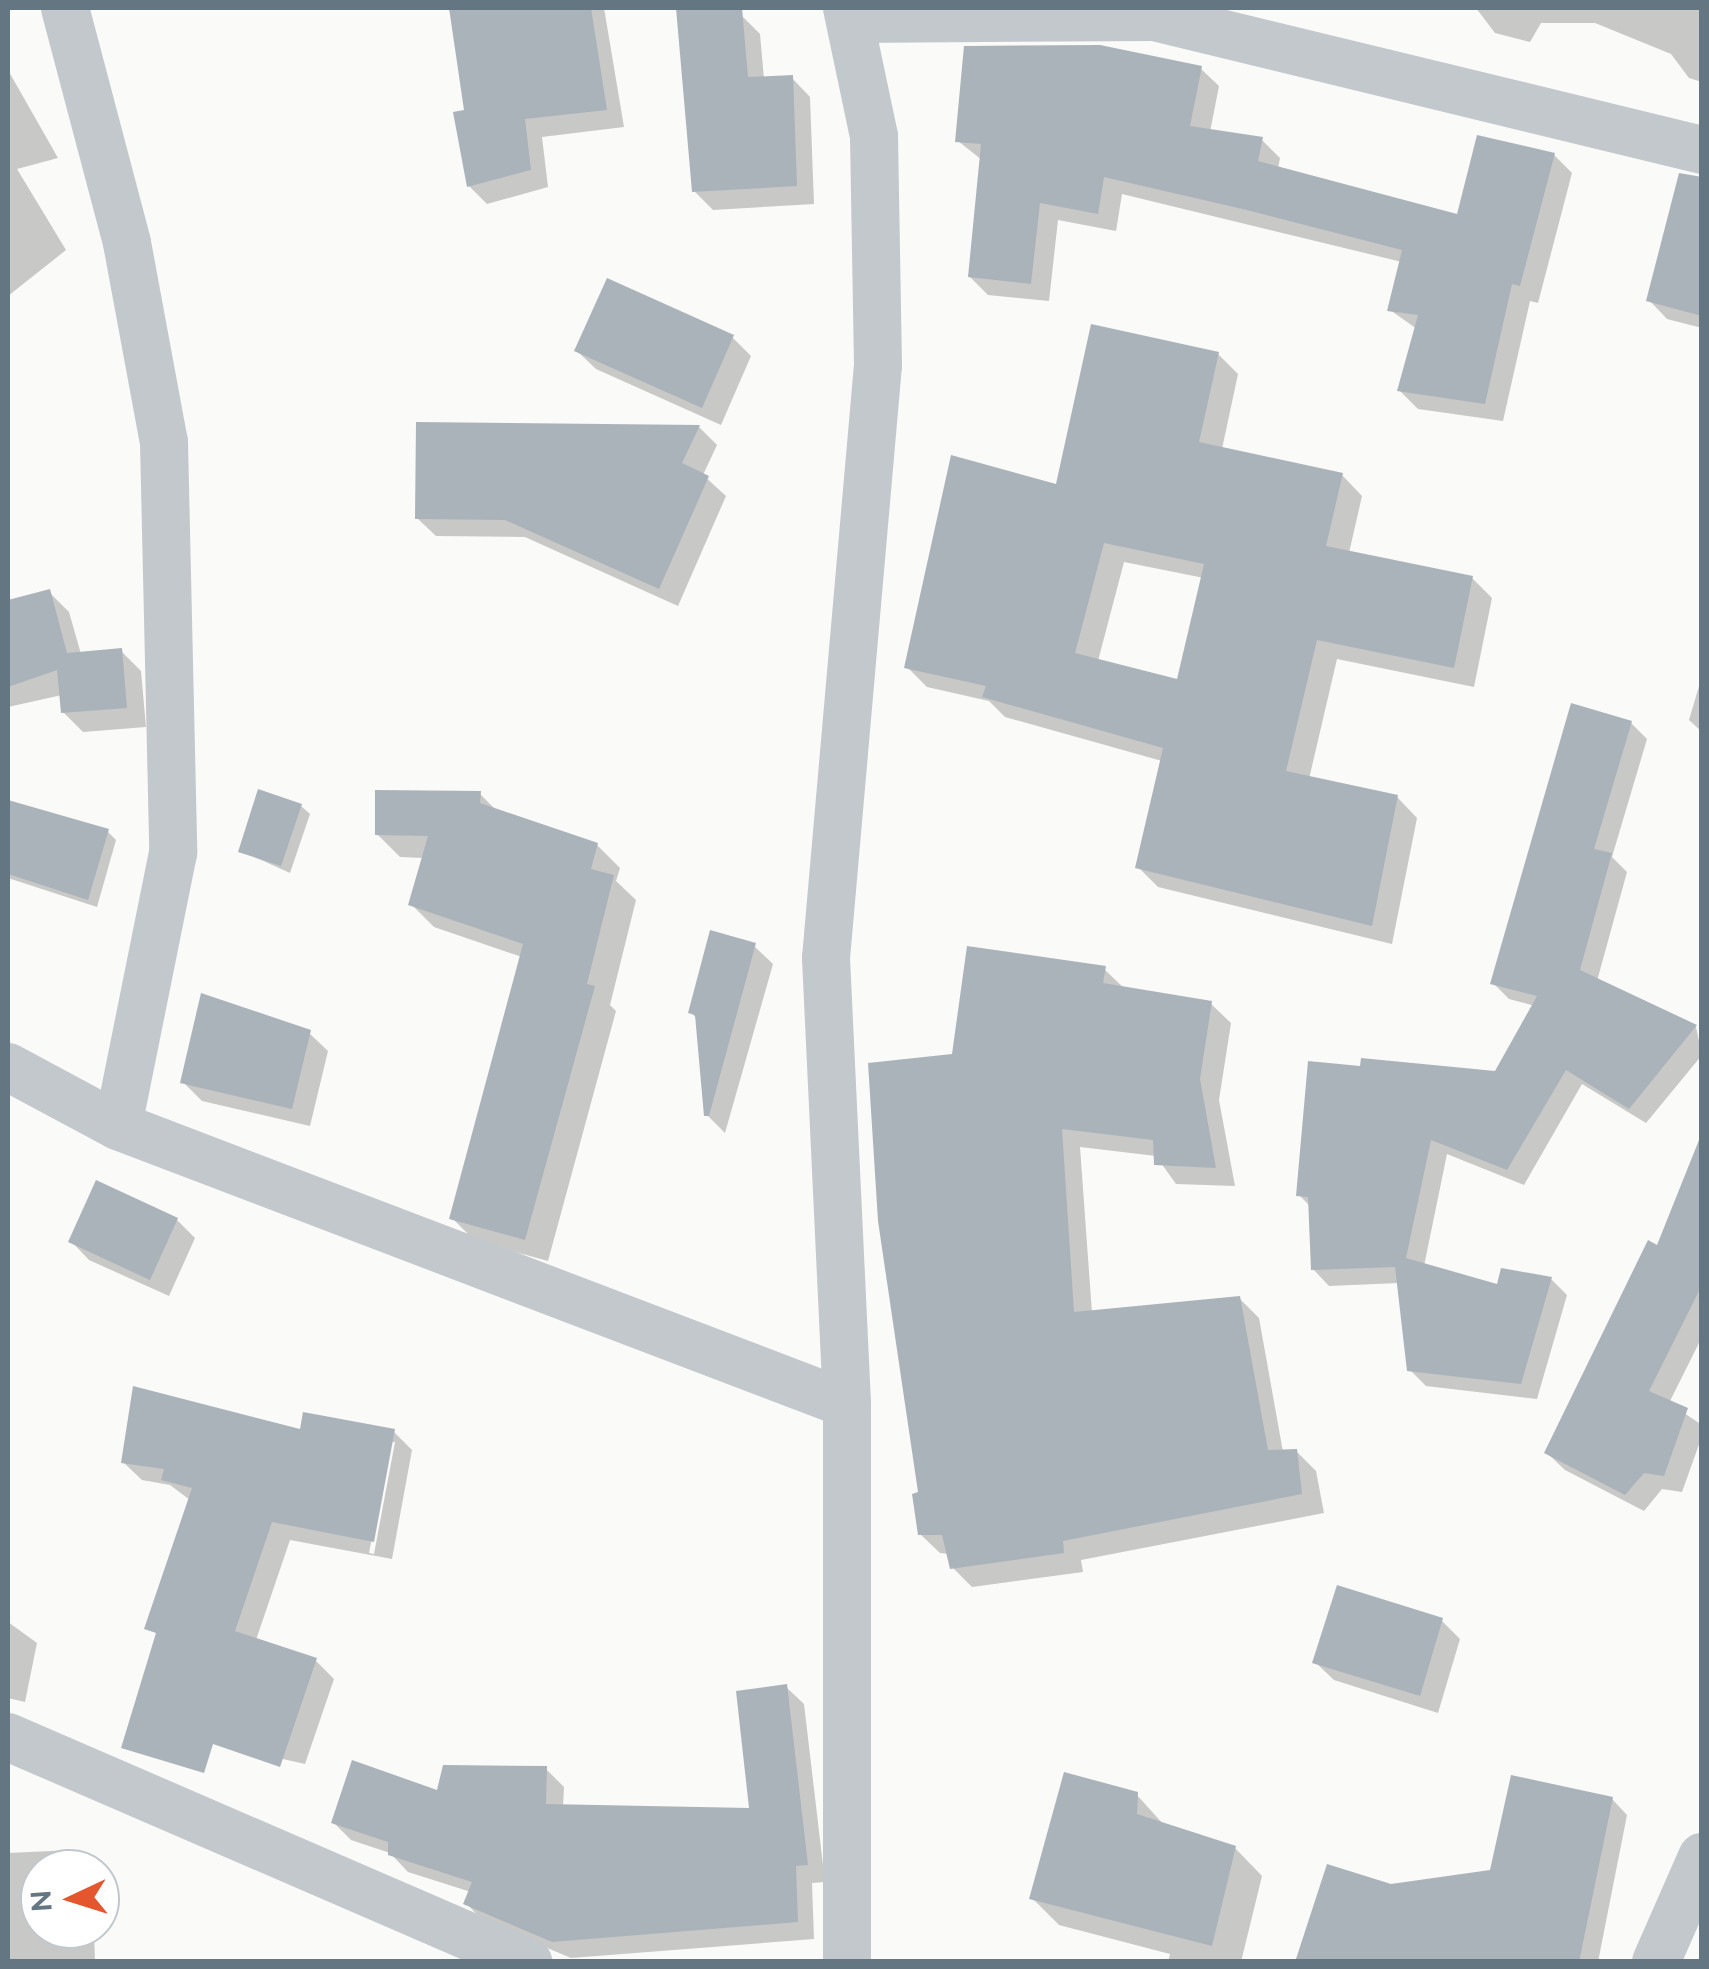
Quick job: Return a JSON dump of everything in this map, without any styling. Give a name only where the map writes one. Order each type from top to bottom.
[{"type":"street","points":[[64,8],[127,243],[164,442],[173,853],[118,1126]]},
{"type":"street","points":[[848,1962],[847,1404],[826,958],[878,365],[874,136],[850,13],[1154,17],[1702,150]]},
{"type":"street","points":[[8,1067],[118,1126],[847,1404]]},
{"type":"street","points":[[8,1738],[528,1962]]},
{"type":"street","points":[[1656,1962],[1702,1858]]},
{"type":"building","points":[[449,8],[591,8],[607,110],[525,119],[531,170],[467,187],[453,112],[464,110]]},
{"type":"building","points":[[676,8],[742,8],[748,77],[793,75],[797,186],[692,192]]},
{"type":"building","points":[[1100,45],[1202,66],[1190,126],[1263,137],[1258,161],[1457,214],[1477,135],[1555,153],[1520,286],[1512,284],[1485,404],[1397,391],[1418,315],[1387,311],[1402,250],[1247,210],[1104,177],[1098,214],[1040,203],[1031,284],[968,277],[981,144],[955,142],[964,46]]},
{"type":"building","points":[[1679,173],[1702,177],[1702,316],[1646,301]]},
{"type":"building","points":[[607,278],[734,335],[702,408],[574,351]]},
{"type":"building","points":[[1091,324],[1219,352],[1199,442],[1343,473],[1326,546],[1473,576],[1454,668],[1317,640],[1286,771],[1398,795],[1372,926],[1135,868],[1163,748],[982,697],[986,686],[904,668],[951,455],[1056,484]],"holes":[[[1104,543],[1204,564],[1177,679],[1075,653]]]},
{"type":"building","points":[[416,422],[700,425],[682,463],[709,476],[659,589],[505,520],[415,519]]},
{"type":"building","points":[[50,589],[67,653],[122,648],[127,708],[61,713],[57,670],[8,687],[8,600]]},
{"type":"building","points":[[1571,703],[1632,721],[1594,849],[1612,853],[1580,970],[1697,1025],[1629,1109],[1566,1070],[1507,1170],[1431,1140],[1406,1258],[1497,1284],[1501,1268],[1552,1277],[1521,1384],[1407,1371],[1395,1267],[1311,1270],[1308,1197],[1296,1196],[1308,1061],[1360,1066],[1361,1058],[1495,1071],[1537,996],[1490,984]]},
{"type":"building","points":[[258,789],[302,804],[281,866],[238,852]]},
{"type":"building","points":[[375,790],[481,791],[480,803],[598,843],[591,869],[614,875],[587,984],[595,986],[525,1240],[449,1219],[523,944],[408,905],[428,836],[375,835]]},
{"type":"building","points":[[8,800],[109,829],[88,900],[8,874]]},
{"type":"building","points":[[710,930],[756,943],[709,1116],[704,1116],[695,1015],[688,1013]]},
{"type":"building","points":[[967,946],[1106,966],[1103,983],[1212,1001],[1200,1079],[1216,1168],[1154,1165],[1153,1140],[1062,1129],[1074,1312],[1240,1296],[1268,1450],[1297,1449],[1302,1494],[1063,1541],[1064,1553],[950,1569],[942,1535],[918,1535],[912,1494],[918,1492],[878,1221],[868,1063],[952,1054]]},
{"type":"building","points":[[201,993],[311,1030],[292,1109],[180,1083]]},
{"type":"building","points":[[1699,1140],[1702,1285],[1649,1391],[1688,1408],[1664,1476],[1644,1473],[1625,1495],[1544,1453],[1648,1240],[1657,1245]]},
{"type":"building","points":[[96,1180],[178,1218],[150,1280],[68,1242]]},
{"type":"building","points":[[133,1386],[300,1429],[303,1412],[395,1429],[374,1542],[272,1522],[235,1631],[317,1658],[280,1767],[213,1744],[204,1773],[121,1748],[156,1633],[144,1629],[192,1488],[161,1480],[164,1469],[121,1463]]},
{"type":"building","points":[[1337,1585],[1443,1618],[1420,1696],[1312,1663]]},
{"type":"building","points":[[787,1684],[808,1865],[796,1866],[798,1922],[552,1942],[463,1904],[472,1882],[388,1855],[388,1842],[331,1823],[352,1760],[437,1790],[443,1765],[547,1766],[546,1804],[749,1808],[736,1691]]},
{"type":"building","points":[[1064,1772],[1138,1792],[1137,1814],[1236,1846],[1212,1946],[1029,1899]]},
{"type":"building","points":[[1511,1775],[1613,1797],[1579,1962],[1295,1962],[1327,1864],[1391,1884],[1490,1870]]}]
